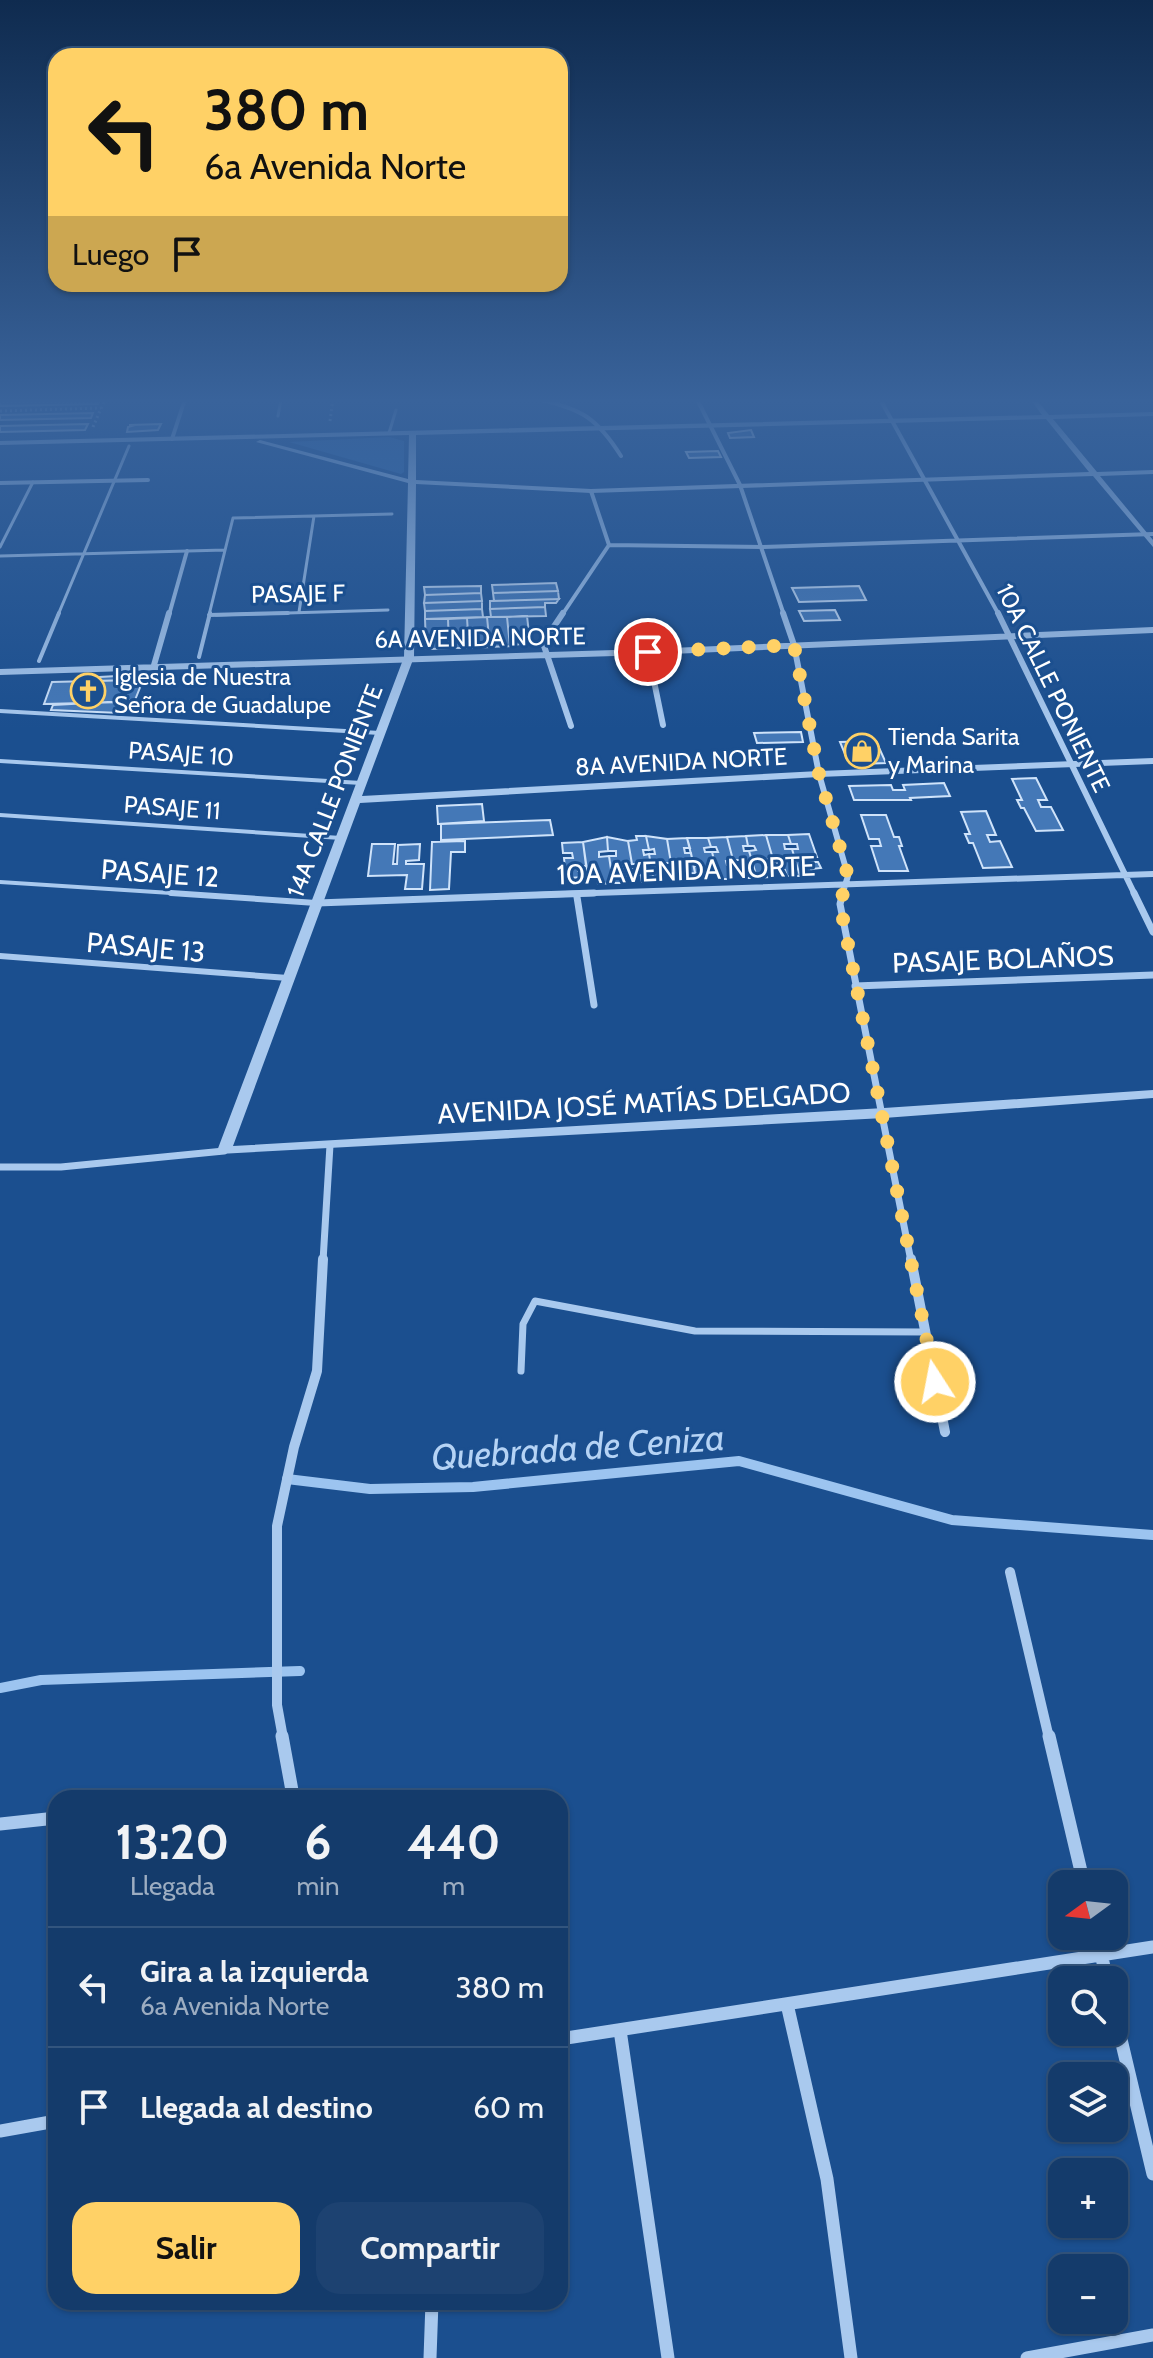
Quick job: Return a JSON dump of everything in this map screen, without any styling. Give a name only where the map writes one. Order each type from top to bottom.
[{"type":"street","name":"14A CALLE PONIENTE","points":[[224,1151],[409,657],[412,509]]},
{"type":"street","points":[[597,509],[609,545]]},
{"type":"street","points":[[749,509],[794,645],[819,774],[848,876],[840,904],[945,1432]]},
{"type":"street","name":"10A CALLE PONIENTE","points":[[940,509],[1010,634],[1123,876],[1153,932]]},
{"type":"street","points":[[1126,509],[1149,534],[1153,545]]},
{"type":"street","points":[[609,545],[763,547],[1149,534]]},
{"type":"street","points":[[571,726],[544,653],[545,636],[609,545]]},
{"type":"street","points":[[154,665],[187,551]]},
{"type":"street","name":"6A AVENIDA NORTE","points":[[0,672],[648,652],[1153,630]]},
{"type":"street","points":[[648,652],[663,725]]},
{"type":"street","name":"8A AVENIDA NORTE","points":[[354,800],[819,774],[1153,761]]},
{"type":"street","name":"10A AVENIDA NORTE","points":[[317,903],[577,897],[1153,874]]},
{"type":"street","points":[[577,897],[594,1005]]},
{"type":"street","name":"PASAJE BOLAÑOS","points":[[855,986],[1153,975]]},
{"type":"street","name":"AVENIDA JOSÉ MATÍAS DELGADO","points":[[224,1151],[884,1113],[1153,1094]]},
{"type":"street","points":[[295,1790],[277,1705],[277,1526],[294,1447],[317,1371],[330,1145]]},
{"type":"street","points":[[0,1167],[61,1167],[224,1151]]},
{"type":"street","points":[[1010,1572],[1081,1870]]},
{"type":"street","points":[[0,1824],[48,1819]]},
{"type":"street","points":[[568,2038],[1153,1947]]},
{"type":"street","points":[[1100,1950],[1103,1966]]},
{"type":"street","points":[[787,2004],[827,2179],[851,2358]]},
{"type":"street","points":[[620,2030],[668,2358]]},
{"type":"street","points":[[1123,2046],[1153,2174]]},
{"type":"street","points":[[0,2131],[48,2122]]},
{"type":"street","points":[[430,2358],[432,2310]]},
{"type":"street","points":[[1027,2358],[1153,2335]]},
{"type":"lane","points":[[0,547],[19,509]]},
{"type":"lane","points":[[39,661],[102,509]]},
{"type":"lane","points":[[199,657],[233,518],[392,514]]},
{"type":"lane","points":[[299,612],[314,516]]},
{"type":"lane","points":[[0,556],[225,550]]},
{"type":"lane","name":"PASAJE F","points":[[209,615],[388,610]]},
{"type":"lane","points":[[0,711],[380,733]]},
{"type":"lane","name":"PASAJE 10","points":[[0,761],[361,783]]},
{"type":"lane","name":"PASAJE 11","points":[[0,815],[341,838]]},
{"type":"lane","name":"PASAJE 12","points":[[0,882],[317,903]]},
{"type":"lane","name":"PASAJE 13","points":[[0,956],[288,978]]},
{"type":"lane","points":[[521,1371],[524,1316],[527,1307],[535,1301],[695,1331],[925,1332]]},
{"type":"building","points":[[556,583],[558,591],[493,593],[492,585]]},
{"type":"building","points":[[481,586],[481,593],[425,595],[424,587]]},
{"type":"building","points":[[859,586],[866,600],[799,602],[792,588]]},
{"type":"building","points":[[558,591],[559,599],[494,601],[493,593]]},
{"type":"building","points":[[481,593],[482,601],[424,603],[425,595]]},
{"type":"building","points":[[559,599],[556,603],[545,603],[545,607],[490,609],[490,601]]},
{"type":"building","points":[[482,601],[482,609],[425,611],[424,603]]},
{"type":"building","points":[[545,607],[546,616],[491,617],[490,609]]},
{"type":"building","points":[[482,609],[483,617],[425,619],[425,611]]},
{"type":"building","points":[[835,610],[840,620],[804,621],[799,611]]},
{"type":"building","points":[[527,616],[530,642],[510,646],[507,617]]},
{"type":"building","points":[[487,617],[507,617],[510,646],[490,647]]},
{"type":"building","points":[[487,617],[490,647],[469,648],[467,618]]},
{"type":"building","points":[[467,618],[469,648],[449,648],[448,619]]},
{"type":"building","points":[[425,619],[448,619],[449,648],[432,649],[426,645]]},
{"type":"building","points":[[133,675],[131,680],[99,681],[100,677]]},
{"type":"building","points":[[133,675],[145,675],[135,700],[124,700]]},
{"type":"building","name":"Iglesia de Nuestra Señora de Guadalupe","points":[[131,680],[124,702],[44,704],[52,682]]},
{"type":"building","points":[[124,702],[120,713],[51,710],[53,705]]},
{"type":"building","points":[[801,732],[803,742],[757,743],[754,733]]},
{"type":"building","name":"Tienda Sarita y Marina","points":[[876,741],[886,763],[860,764],[847,759],[840,742]]},
{"type":"building","points":[[1036,778],[1047,800],[1038,800],[1041,807],[1051,807],[1063,830],[1036,831],[1024,808],[1021,808],[1017,800],[1022,800],[1012,779]]},
{"type":"building","points":[[944,783],[950,796],[911,800],[854,800],[849,786],[891,785],[893,790],[905,790],[903,785]]},
{"type":"building","points":[[482,804],[484,821],[438,824],[437,806]]},
{"type":"building","points":[[986,811],[996,835],[987,835],[990,842],[1000,841],[1012,867],[983,868],[973,843],[969,843],[965,834],[970,834],[961,812]]},
{"type":"building","points":[[861,815],[886,815],[894,837],[899,837],[908,871],[879,871],[871,846],[881,846],[879,839],[869,839]]},
{"type":"building","points":[[550,820],[553,835],[441,840],[441,824]]},
{"type":"building","points":[[809,834],[817,857],[808,857],[809,862],[818,862],[821,868],[811,869],[813,875],[800,876],[792,849],[798,849],[797,844],[791,844],[788,835]]},
{"type":"building","points":[[766,835],[788,835],[791,844],[784,844],[785,849],[792,849],[800,876],[787,876],[785,870],[776,870],[774,863],[782,863],[781,859],[773,859]]},
{"type":"building","points":[[766,835],[773,859],[764,859],[766,863],[774,863],[776,870],[767,870],[769,877],[757,878],[749,851],[756,850],[754,846],[748,846],[746,836]]},
{"type":"building","points":[[636,836],[646,836],[649,850],[643,850],[644,855],[649,854],[654,882],[642,882],[641,875],[634,875],[633,869],[639,868],[638,864],[632,864],[628,841],[637,840]]},
{"type":"building","points":[[646,836],[667,839],[671,863],[662,863],[662,868],[672,867],[674,874],[660,874],[661,881],[654,882],[649,854],[655,854],[654,849],[649,850]]},
{"type":"building","points":[[746,836],[748,846],[743,846],[744,851],[749,851],[757,878],[744,878],[743,871],[736,871],[735,865],[741,865],[740,860],[733,860],[727,837]]},
{"type":"building","points":[[607,837],[608,851],[599,852],[599,857],[609,856],[613,883],[598,884],[597,877],[588,877],[583,842]]},
{"type":"building","points":[[607,837],[628,841],[632,864],[623,865],[624,869],[633,869],[634,875],[625,876],[626,883],[613,883],[609,856],[616,856],[616,851],[608,851]]},
{"type":"building","points":[[727,837],[733,860],[726,861],[727,865],[735,865],[736,871],[729,872],[731,879],[719,879],[712,852],[718,852],[716,847],[711,847],[708,838]]},
{"type":"building","points":[[687,838],[708,838],[711,847],[704,848],[705,852],[712,852],[717,872],[695,873],[694,866],[701,866],[701,862],[693,862]]},
{"type":"building","points":[[687,838],[690,848],[684,848],[685,853],[691,853],[695,873],[674,874],[672,867],[681,867],[680,862],[671,863],[667,839]]},
{"type":"building","points":[[465,841],[465,852],[451,852],[449,889],[430,890],[432,842]]},
{"type":"building","points":[[583,842],[586,866],[578,866],[578,871],[587,870],[588,877],[566,878],[564,858],[573,858],[572,853],[563,853],[562,843]]},
{"type":"building","points":[[372,844],[395,844],[393,864],[397,864],[398,845],[420,844],[419,860],[406,861],[406,864],[424,864],[422,889],[405,889],[407,875],[368,876]]},
{"type":"waterway","name":"Quebrada de Ceniza","points":[[287,1479],[370,1489],[473,1487],[739,1461],[952,1520],[1153,1535]]},
{"type":"waterway","name":"Quebrada de Ceniza","points":[[0,1688],[41,1680],[300,1671]]},
{"type":"place","name":"Iglesia de Nuestra Señora de Guadalupe","points":[[88,691]]},
{"type":"place","name":"Tienda Sarita y Marina","points":[[862,751]]},
{"type":"route","points":[[648,652],[794,645],[819,774],[848,876],[840,904],[884,1113],[935,1382]]}]
